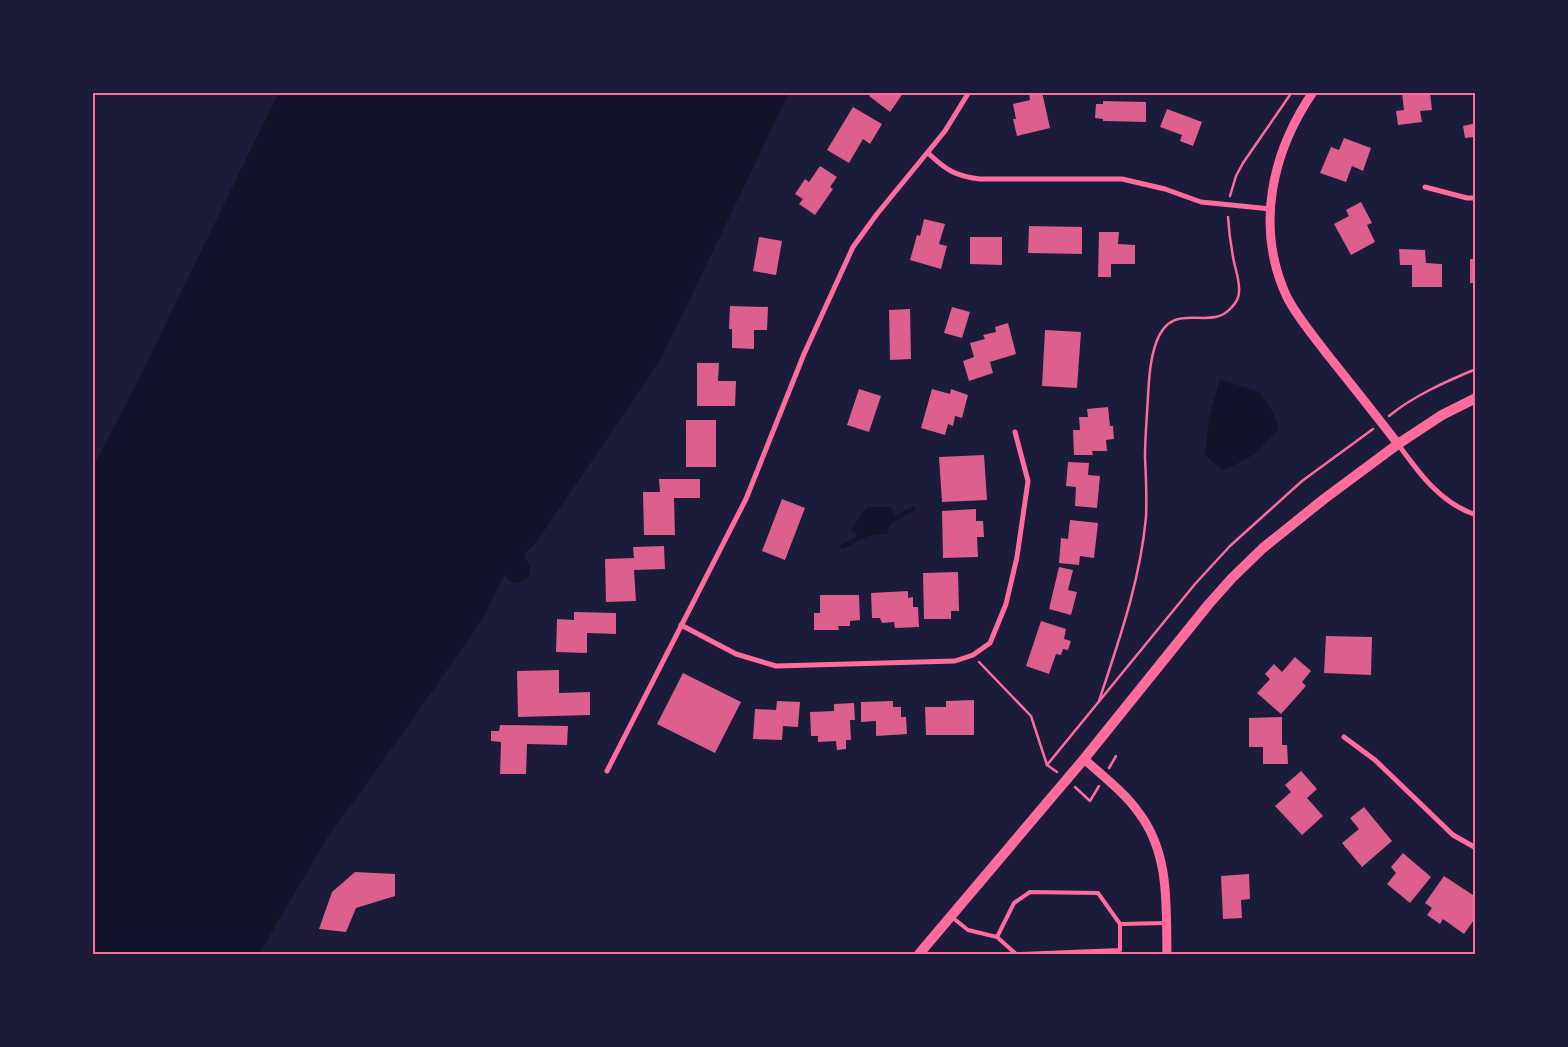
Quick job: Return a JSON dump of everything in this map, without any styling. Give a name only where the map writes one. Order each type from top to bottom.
[{"type":"main road","points":[[919,954],[1084,759],[1232,578],[1270,542],[1398,444],[1442,415],[1476,398]]},
{"type":"street","points":[[607,771],[746,499],[804,354],[853,247],[945,131],[969,92]]},
{"type":"street","points":[[1313,92],[1290,131],[1275,175],[1271,209],[1271,238],[1273,254],[1286,296],[1304,324],[1434,489],[1466,512],[1476,515]]},
{"type":"street","points":[[928,153],[942,167],[952,173],[965,177],[1122,179],[1165,189],[1201,202],[1271,209]]},
{"type":"street","points":[[1425,187],[1467,198],[1476,198]]},
{"type":"street","points":[[681,625],[736,654],[776,666],[954,661],[973,655],[990,643],[1006,604],[1017,557],[1028,482],[1016,432]]},
{"type":"street","points":[[1344,737],[1375,760],[1453,835],[1476,848]]},
{"type":"street","points":[[1084,759],[1139,813],[1153,835],[1163,868],[1167,954]]},
{"type":"lane","points":[[997,937],[1014,903],[1030,892],[1098,893],[1120,924],[1120,952],[1021,954]]},
{"type":"lane","points":[[951,916],[968,930],[997,937],[1016,954]]},
{"type":"lane","points":[[1120,924],[1167,922]]},
{"type":"path","points":[[1229,197],[1236,176],[1292,92]]},
{"type":"path","points":[[1098,702],[1123,631],[1134,590],[1146,520],[1145,456],[1149,382],[1156,343],[1162,330],[1172,322],[1186,317],[1217,318],[1225,315],[1236,301],[1239,293],[1239,282],[1231,246],[1228,217]]},
{"type":"path","points":[[1394,412],[1438,386],[1476,369]]},
{"type":"path","points":[[973,655],[1031,716],[1047,765],[1195,584],[1230,546],[1302,481],[1365,435]]},
{"type":"path","points":[[1067,779],[1090,802]]},
{"type":"shaded area","points":[[279,92],[789,93],[660,361],[535,544],[507,569],[484,617],[328,836],[259,954],[93,954],[93,468]]},
{"type":"shaded area","points":[[1220,379],[1259,392],[1271,408],[1279,429],[1255,454],[1223,471],[1205,455],[1209,418]]},
{"type":"shaded area","points":[[867,507],[891,507],[895,514],[887,534],[860,537],[851,530]]},
{"type":"building","points":[[872,92],[904,92],[890,112],[869,96]]},
{"type":"building","points":[[1029,92],[1042,92],[1050,128],[1017,136],[1013,119],[1016,119],[1013,104],[1030,100]]},
{"type":"building","points":[[1430,92],[1432,110],[1420,111],[1422,122],[1398,125],[1396,111],[1404,110],[1402,93]]},
{"type":"building","points":[[1103,101],[1146,102],[1146,122],[1103,121],[1103,119],[1095,118],[1096,104],[1103,104]]},
{"type":"building","points":[[853,107],[882,124],[870,144],[863,139],[849,163],[827,150]]},
{"type":"building","points":[[1167,109],[1202,122],[1193,146],[1180,141],[1182,135],[1160,127]]},
{"type":"building","points":[[1476,123],[1475,142],[1474,137],[1465,138],[1463,126]]},
{"type":"building","points":[[1344,138],[1371,148],[1363,171],[1352,166],[1346,182],[1320,173],[1331,147],[1339,150]]},
{"type":"building","points":[[820,166],[837,177],[830,187],[833,189],[815,215],[799,204],[803,199],[795,194],[805,179],[809,182]]},
{"type":"building","points":[[1361,202],[1372,223],[1367,225],[1375,242],[1351,255],[1334,224],[1349,216],[1346,210]]},
{"type":"building","points":[[924,219],[945,224],[939,244],[947,246],[941,269],[910,260],[917,235],[920,236]]},
{"type":"building","points":[[1029,226],[1082,227],[1082,254],[1028,253]]},
{"type":"building","points":[[1099,232],[1119,232],[1118,244],[1135,245],[1135,264],[1111,264],[1111,277],[1098,277]]},
{"type":"building","points":[[759,237],[782,241],[776,275],[753,271]]},
{"type":"building","points":[[970,237],[1002,237],[1002,265],[970,264]]},
{"type":"building","points":[[1399,249],[1425,250],[1426,263],[1442,264],[1442,287],[1412,287],[1412,265],[1400,265]]},
{"type":"building","points":[[1470,259],[1476,259],[1476,283],[1470,283]]},
{"type":"building","points":[[730,306],[768,307],[767,330],[754,330],[754,349],[732,348],[732,329],[729,329]]},
{"type":"building","points":[[952,307],[970,312],[962,338],[944,333]]},
{"type":"building","points":[[910,309],[911,359],[890,360],[889,310]]},
{"type":"building","points":[[1008,323],[1016,354],[990,362],[993,373],[969,381],[963,361],[974,357],[970,343],[985,339],[983,335],[996,332],[995,327]]},
{"type":"building","points":[[1045,330],[1081,332],[1077,388],[1042,386]]},
{"type":"building","points":[[697,363],[719,363],[718,381],[736,381],[735,406],[697,406]]},
{"type":"building","points":[[859,389],[881,396],[869,432],[847,425]]},
{"type":"building","points":[[932,389],[950,394],[951,389],[968,395],[962,418],[955,416],[953,426],[948,424],[945,435],[921,428]]},
{"type":"building","points":[[1108,407],[1110,426],[1113,426],[1114,439],[1106,440],[1107,451],[1092,451],[1093,455],[1074,455],[1073,430],[1080,430],[1079,417],[1088,417],[1087,409]]},
{"type":"building","points":[[686,420],[716,420],[716,467],[686,467]]},
{"type":"building","points":[[984,455],[987,500],[942,502],[939,457]]},
{"type":"building","points":[[1068,462],[1089,463],[1088,475],[1100,476],[1097,508],[1075,506],[1076,487],[1066,486]]},
{"type":"building","points":[[659,479],[700,479],[700,498],[674,498],[675,535],[644,535],[643,492],[660,492]]},
{"type":"building","points":[[782,499],[805,508],[785,560],[762,551]]},
{"type":"building","points":[[976,509],[976,521],[983,521],[984,537],[977,537],[978,557],[943,558],[942,511]]},
{"type":"building","points":[[1070,520],[1098,523],[1094,558],[1080,556],[1079,565],[1059,563],[1061,538],[1068,539]]},
{"type":"building","points":[[664,546],[665,569],[634,570],[636,601],[606,602],[605,559],[634,558],[633,547]]},
{"type":"building","points":[[1059,567],[1073,570],[1068,590],[1077,592],[1071,615],[1049,609]]},
{"type":"building","points":[[958,572],[959,611],[951,611],[951,619],[924,619],[923,573]]},
{"type":"building","points":[[908,591],[908,598],[913,597],[913,607],[918,607],[919,627],[895,628],[894,622],[882,623],[880,618],[872,618],[871,593]]},
{"type":"building","points":[[820,595],[859,595],[860,620],[850,621],[850,626],[838,626],[839,630],[814,630],[814,613],[820,613]]},
{"type":"building","points":[[574,612],[616,613],[616,634],[587,633],[587,653],[556,652],[557,619],[574,620]]},
{"type":"building","points":[[1041,621],[1066,629],[1064,639],[1071,641],[1068,650],[1063,649],[1061,655],[1056,654],[1049,674],[1026,666]]},
{"type":"building","points":[[1326,636],[1372,637],[1371,675],[1324,673]]},
{"type":"building","points":[[1295,657],[1311,671],[1302,682],[1306,686],[1281,714],[1257,693],[1270,679],[1265,674],[1274,664],[1282,672]]},
{"type":"building","points":[[559,670],[559,693],[590,692],[590,715],[518,717],[517,671]]},
{"type":"building","points":[[683,673],[741,702],[715,753],[657,724]]},
{"type":"building","points":[[974,700],[974,735],[926,735],[925,707],[946,707],[946,701]]},
{"type":"building","points":[[777,701],[800,702],[798,727],[783,726],[782,740],[753,739],[755,709],[776,710]]},
{"type":"building","points":[[893,701],[893,707],[901,707],[901,717],[906,717],[907,734],[876,736],[876,721],[861,722],[861,702]]},
{"type":"building","points":[[854,703],[855,720],[850,720],[851,740],[846,740],[846,749],[837,750],[836,741],[818,742],[818,736],[811,736],[810,712],[834,711],[834,704]]},
{"type":"building","points":[[1282,717],[1282,745],[1287,745],[1288,764],[1263,764],[1263,747],[1249,747],[1249,718]]},
{"type":"building","points":[[500,725],[568,726],[567,745],[527,744],[526,774],[500,774],[501,742],[491,741],[491,731],[499,731]]},
{"type":"building","points":[[1301,771],[1317,789],[1307,798],[1323,816],[1302,835],[1275,806],[1291,792],[1285,785]]},
{"type":"building","points":[[1364,807],[1392,841],[1362,867],[1342,843],[1359,829],[1350,818]]},
{"type":"building","points":[[1403,853],[1431,877],[1410,903],[1387,884],[1396,873],[1391,867]]},
{"type":"building","points":[[355,872],[395,874],[395,896],[356,908],[346,932],[319,929],[332,892]]},
{"type":"building","points":[[1249,874],[1250,899],[1241,900],[1242,918],[1223,919],[1221,876]]},
{"type":"building","points":[[1444,876],[1476,897],[1476,917],[1464,934],[1443,919],[1440,924],[1427,915],[1432,908],[1425,903]]},
{"type":"waterway","points":[[890,521],[913,509]]},
{"type":"waterway","points":[[497,530],[517,570]]},
{"type":"waterway","points":[[842,547],[865,535]]}]
